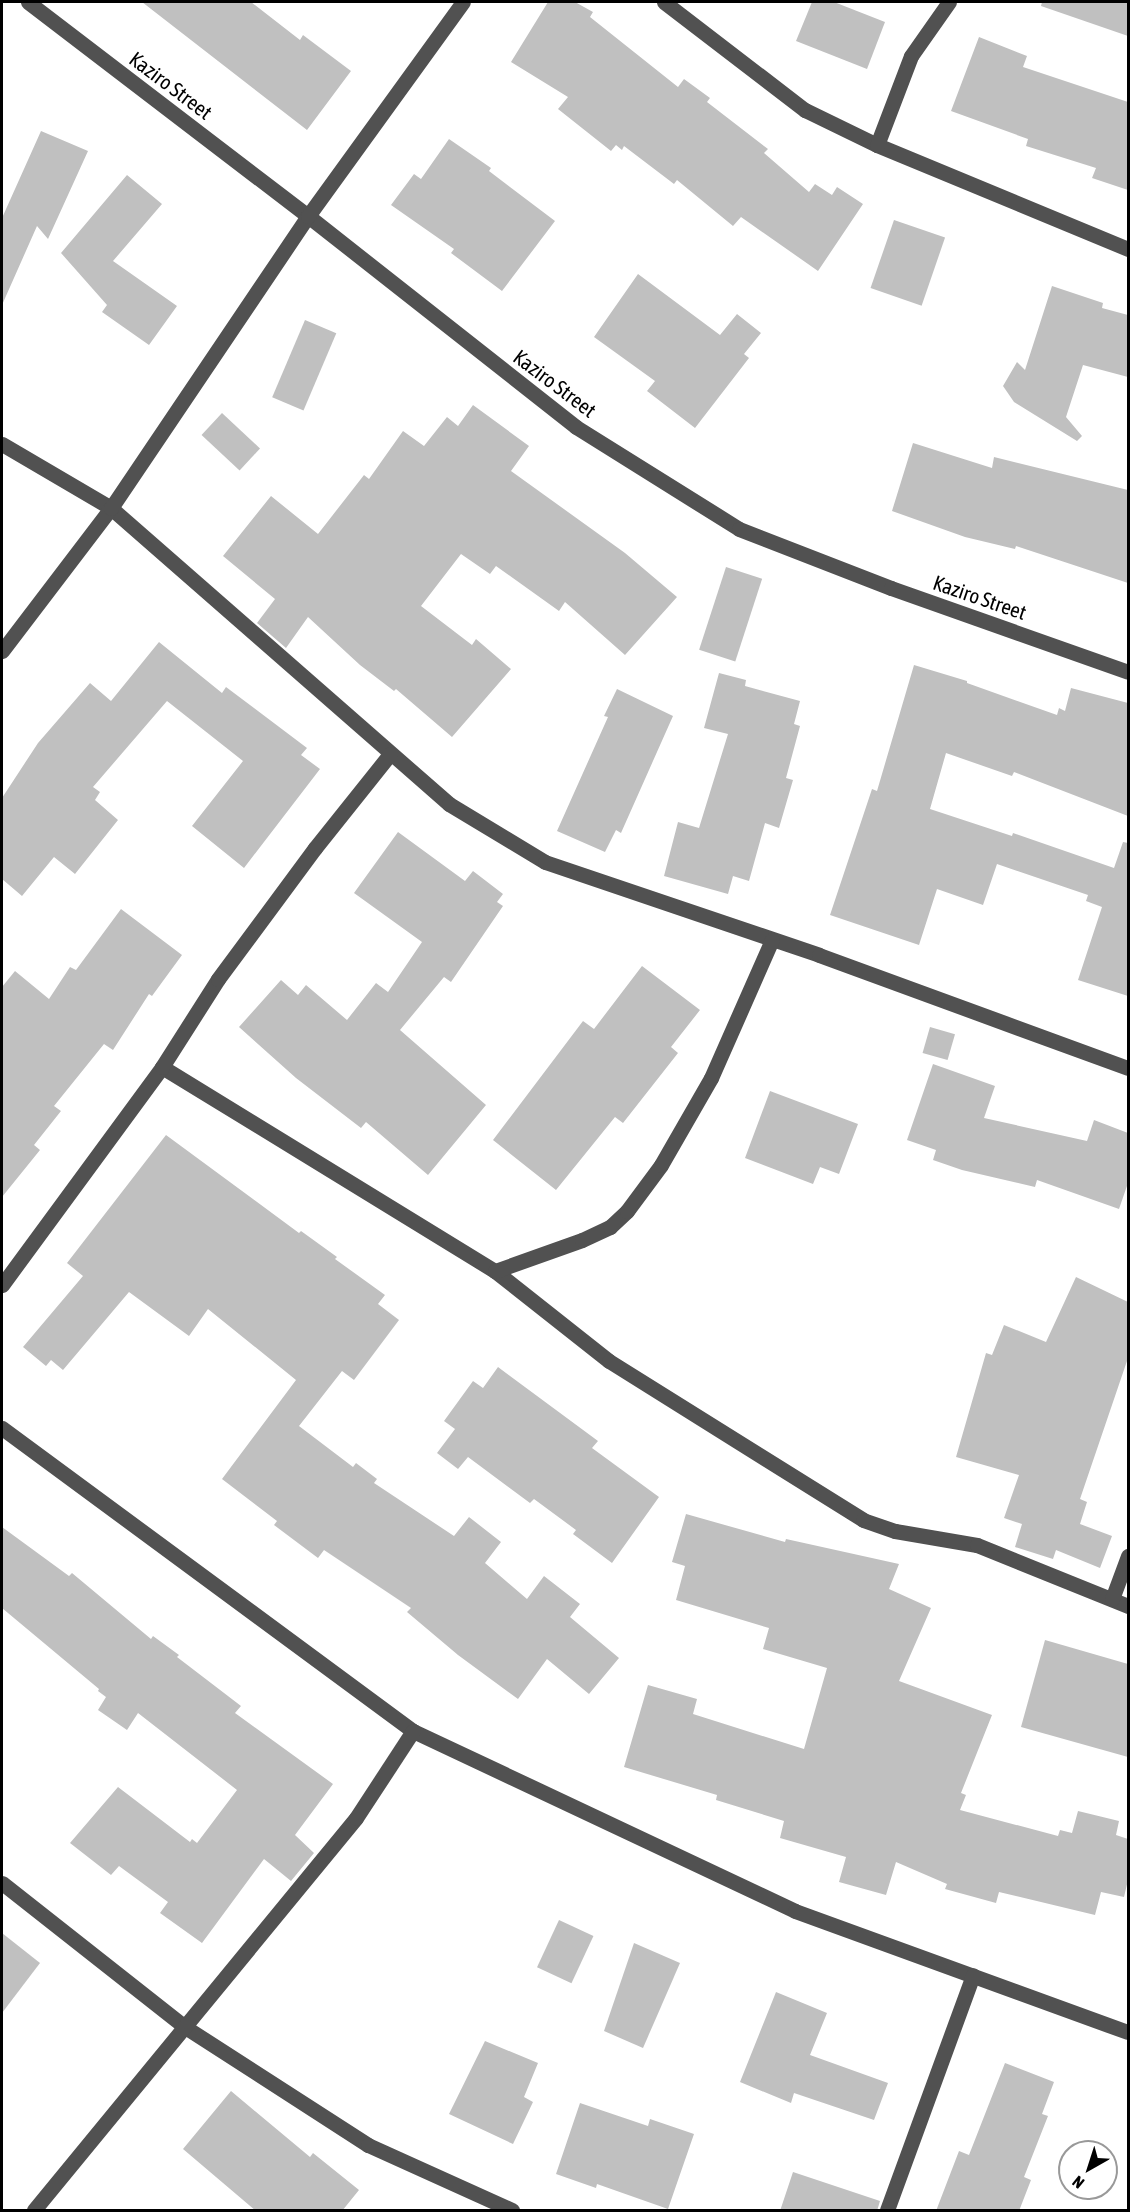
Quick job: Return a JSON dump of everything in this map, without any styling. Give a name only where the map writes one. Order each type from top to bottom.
[{"type":"street","name":"Kaziro Street","points":[[28,2],[308,216],[576,427],[739,529],[891,588],[1128,672]]},
{"type":"street","points":[[2,651],[111,508],[308,216],[463,2]]},
{"type":"street","points":[[664,2],[805,110],[878,145],[1128,249]]},
{"type":"street","points":[[878,145],[911,56],[949,2]]},
{"type":"street","points":[[2,444],[111,508],[449,804],[545,862],[772,940],[1128,1068]]},
{"type":"street","points":[[2,1285],[162,1067],[218,979],[315,848],[390,754]]},
{"type":"street","points":[[495,1271],[582,1240],[610,1227],[627,1211],[661,1166],[711,1078],[772,940]]},
{"type":"street","points":[[162,1067],[495,1271],[609,1361],[863,1520],[895,1531],[977,1545],[1128,1606]]},
{"type":"street","points":[[2,1428],[413,1731],[795,1911],[1128,2032]]},
{"type":"street","points":[[1112,1599],[1128,1556]]},
{"type":"street","points":[[34,2211],[356,1818],[413,1731]]},
{"type":"street","points":[[2,1883],[185,2027],[368,2145],[512,2211]]},
{"type":"street","points":[[887,2211],[973,1975]]},
{"type":"building","points":[[142,2],[251,2],[300,40],[303,35],[351,71],[307,130]]},
{"type":"building","points":[[548,2],[575,2],[593,12],[590,17],[678,87],[684,79],[710,98],[707,102],[768,149],[764,153],[809,192],[815,184],[832,195],[837,187],[863,204],[818,271],[741,217],[733,226],[677,180],[674,184],[624,146],[622,150],[616,145],[611,151],[558,109],[568,97],[511,62]]},
{"type":"building","points":[[812,2],[834,2],[885,22],[867,69],[796,41]]},
{"type":"building","points":[[1042,2],[1128,2],[1128,36],[1041,6]]},
{"type":"building","points":[[979,37],[1027,56],[1023,67],[1128,102],[1128,190],[1092,178],[1096,168],[1026,146],[1028,139],[951,111]]},
{"type":"building","points":[[41,131],[88,151],[48,239],[37,226],[2,305],[2,218]]},
{"type":"building","points":[[449,139],[491,168],[489,171],[555,221],[502,291],[451,253],[454,249],[391,205],[414,174],[421,179]]},
{"type":"building","points":[[127,175],[162,204],[113,261],[177,306],[149,345],[102,312],[107,305],[61,253]]},
{"type":"building","points":[[894,220],[945,238],[922,306],[871,288]]},
{"type":"building","points":[[638,274],[720,335],[737,314],[761,333],[744,354],[749,358],[695,428],[647,391],[655,381],[594,337]]},
{"type":"building","points":[[1052,286],[1103,303],[1102,308],[1128,315],[1128,377],[1083,365],[1066,417],[1082,436],[1077,441],[1014,402],[1003,386],[1017,362],[1025,370]]},
{"type":"building","points":[[305,320],[336,333],[303,411],[272,397]]},
{"type":"building","points":[[473,405],[529,446],[511,471],[625,553],[677,597],[625,655],[565,602],[559,611],[496,566],[490,574],[461,554],[421,606],[472,645],[476,639],[511,669],[452,737],[396,689],[394,691],[360,665],[308,617],[286,648],[257,623],[275,599],[223,556],[271,496],[318,534],[364,475],[369,479],[403,431],[424,446],[447,417],[458,426]]},
{"type":"building","points":[[222,413],[260,448],[240,470],[202,435]]},
{"type":"building","points":[[913,443],[992,468],[994,457],[1128,490],[1128,583],[1016,546],[1015,549],[965,537],[892,511]]},
{"type":"building","points":[[726,567],[762,579],[735,661],[699,650]]},
{"type":"building","points":[[159,642],[222,693],[226,687],[307,748],[301,755],[320,769],[244,868],[192,826],[243,761],[167,701],[93,787],[100,792],[95,800],[118,820],[75,874],[54,857],[22,896],[2,879],[2,798],[38,743],[90,683],[111,701]]},
{"type":"building","points":[[914,665],[967,681],[967,683],[1057,715],[1059,708],[1065,711],[1071,688],[1128,703],[1128,816],[1014,772],[1012,776],[946,753],[930,809],[1012,836],[1013,833],[1114,868],[1123,842],[1128,843],[1128,996],[1078,980],[1102,907],[1086,901],[1088,895],[997,864],[983,905],[937,889],[919,945],[830,915],[872,789],[877,791]]},
{"type":"building","points":[[719,673],[746,680],[745,686],[800,701],[794,724],[800,726],[786,778],[793,780],[779,828],[765,823],[749,881],[733,876],[728,894],[664,876],[678,822],[699,828],[728,734],[704,728]]},
{"type":"building","points":[[617,689],[673,716],[621,833],[616,830],[605,852],[557,831],[608,717],[604,716]]},
{"type":"building","points":[[398,832],[465,881],[473,871],[503,894],[497,902],[503,906],[451,982],[444,977],[400,1030],[486,1105],[428,1175],[366,1122],[361,1128],[296,1078],[239,1027],[281,980],[298,995],[306,985],[347,1020],[376,983],[388,992],[422,942],[354,893]]},
{"type":"building","points":[[121,909],[182,955],[152,996],[149,994],[113,1050],[104,1044],[54,1106],[61,1111],[34,1145],[40,1150],[2,1197],[2,987],[15,971],[49,999],[70,967],[76,970]]},
{"type":"building","points":[[642,966],[700,1010],[671,1047],[678,1053],[623,1123],[615,1117],[556,1190],[493,1140],[583,1021],[594,1029]]},
{"type":"building","points":[[930,1027],[955,1034],[948,1060],[923,1053]]},
{"type":"building","points":[[933,1064],[995,1086],[984,1118],[1087,1141],[1094,1120],[1128,1133],[1128,1183],[1119,1209],[1037,1180],[1035,1187],[962,1170],[933,1160],[936,1150],[907,1140]]},
{"type":"building","points":[[770,1091],[858,1124],[839,1174],[820,1167],[813,1184],[745,1158]]},
{"type":"building","points":[[166,1135],[299,1233],[301,1231],[337,1257],[335,1259],[385,1295],[378,1304],[399,1320],[354,1380],[342,1371],[299,1426],[353,1467],[356,1463],[377,1479],[374,1483],[454,1536],[469,1517],[501,1542],[485,1563],[527,1599],[544,1576],[580,1604],[570,1617],[619,1658],[589,1694],[547,1659],[518,1699],[458,1655],[407,1612],[411,1608],[324,1550],[318,1558],[274,1525],[277,1521],[222,1479],[296,1380],[208,1309],[189,1336],[129,1292],[63,1370],[51,1360],[46,1366],[23,1347],[83,1276],[67,1263]]},
{"type":"building","points":[[1076,1277],[1128,1302],[1128,1358],[1080,1499],[1087,1502],[1080,1524],[1112,1536],[1100,1568],[1056,1550],[1053,1559],[1015,1547],[1022,1524],[1004,1518],[1019,1475],[956,1457],[986,1353],[992,1355],[1004,1325],[1046,1342]]},
{"type":"building","points":[[498,1367],[598,1441],[592,1448],[659,1497],[612,1563],[573,1534],[576,1530],[534,1499],[530,1503],[468,1457],[458,1469],[437,1453],[455,1429],[444,1421],[473,1381],[483,1388]]},
{"type":"building","points":[[686,1514],[785,1542],[786,1539],[899,1564],[889,1589],[931,1608],[899,1681],[992,1715],[961,1793],[966,1795],[960,1810],[1058,1836],[1060,1830],[1072,1833],[1078,1811],[1119,1821],[1116,1835],[1128,1839],[1128,1880],[1124,1897],[1101,1892],[1095,1915],[999,1892],[996,1903],[945,1889],[947,1884],[896,1862],[886,1895],[839,1882],[846,1857],[780,1838],[784,1821],[716,1800],[717,1795],[624,1767],[648,1685],[697,1699],[693,1714],[804,1749],[827,1668],[763,1649],[769,1628],[676,1600],[685,1566],[672,1562]]},
{"type":"building","points":[[2,1527],[69,1576],[72,1573],[151,1639],[153,1636],[179,1655],[177,1657],[241,1706],[235,1713],[333,1784],[295,1835],[314,1853],[291,1881],[264,1859],[202,1943],[160,1913],[168,1902],[119,1866],[111,1875],[70,1843],[118,1787],[190,1842],[192,1839],[197,1843],[237,1790],[138,1713],[127,1730],[98,1710],[106,1697],[98,1691],[99,1689],[2,1608]]},
{"type":"building","points":[[1045,1640],[1128,1664],[1128,1757],[1021,1727]]},
{"type":"building","points":[[559,1920],[593,1936],[571,1983],[537,1967]]},
{"type":"building","points":[[2,1933],[40,1963],[2,2013]]},
{"type":"building","points":[[634,1943],[680,1963],[643,2048],[604,2031]]},
{"type":"building","points":[[776,1992],[827,2013],[810,2055],[888,2083],[874,2120],[794,2093],[791,2103],[740,2082]]},
{"type":"building","points":[[485,2041],[538,2063],[524,2097],[533,2102],[513,2144],[449,2114]]},
{"type":"building","points":[[1005,2063],[1054,2082],[1042,2114],[1048,2116],[1024,2177],[1031,2180],[1019,2211],[936,2211],[959,2151],[969,2155]]},
{"type":"building","points":[[231,2091],[310,2157],[313,2153],[359,2190],[342,2211],[256,2211],[183,2149]]},
{"type":"building","points":[[580,2103],[648,2126],[650,2119],[694,2134],[668,2209],[597,2184],[596,2188],[556,2174]]},
{"type":"building","points":[[793,2172],[880,2201],[877,2211],[780,2211]]}]
